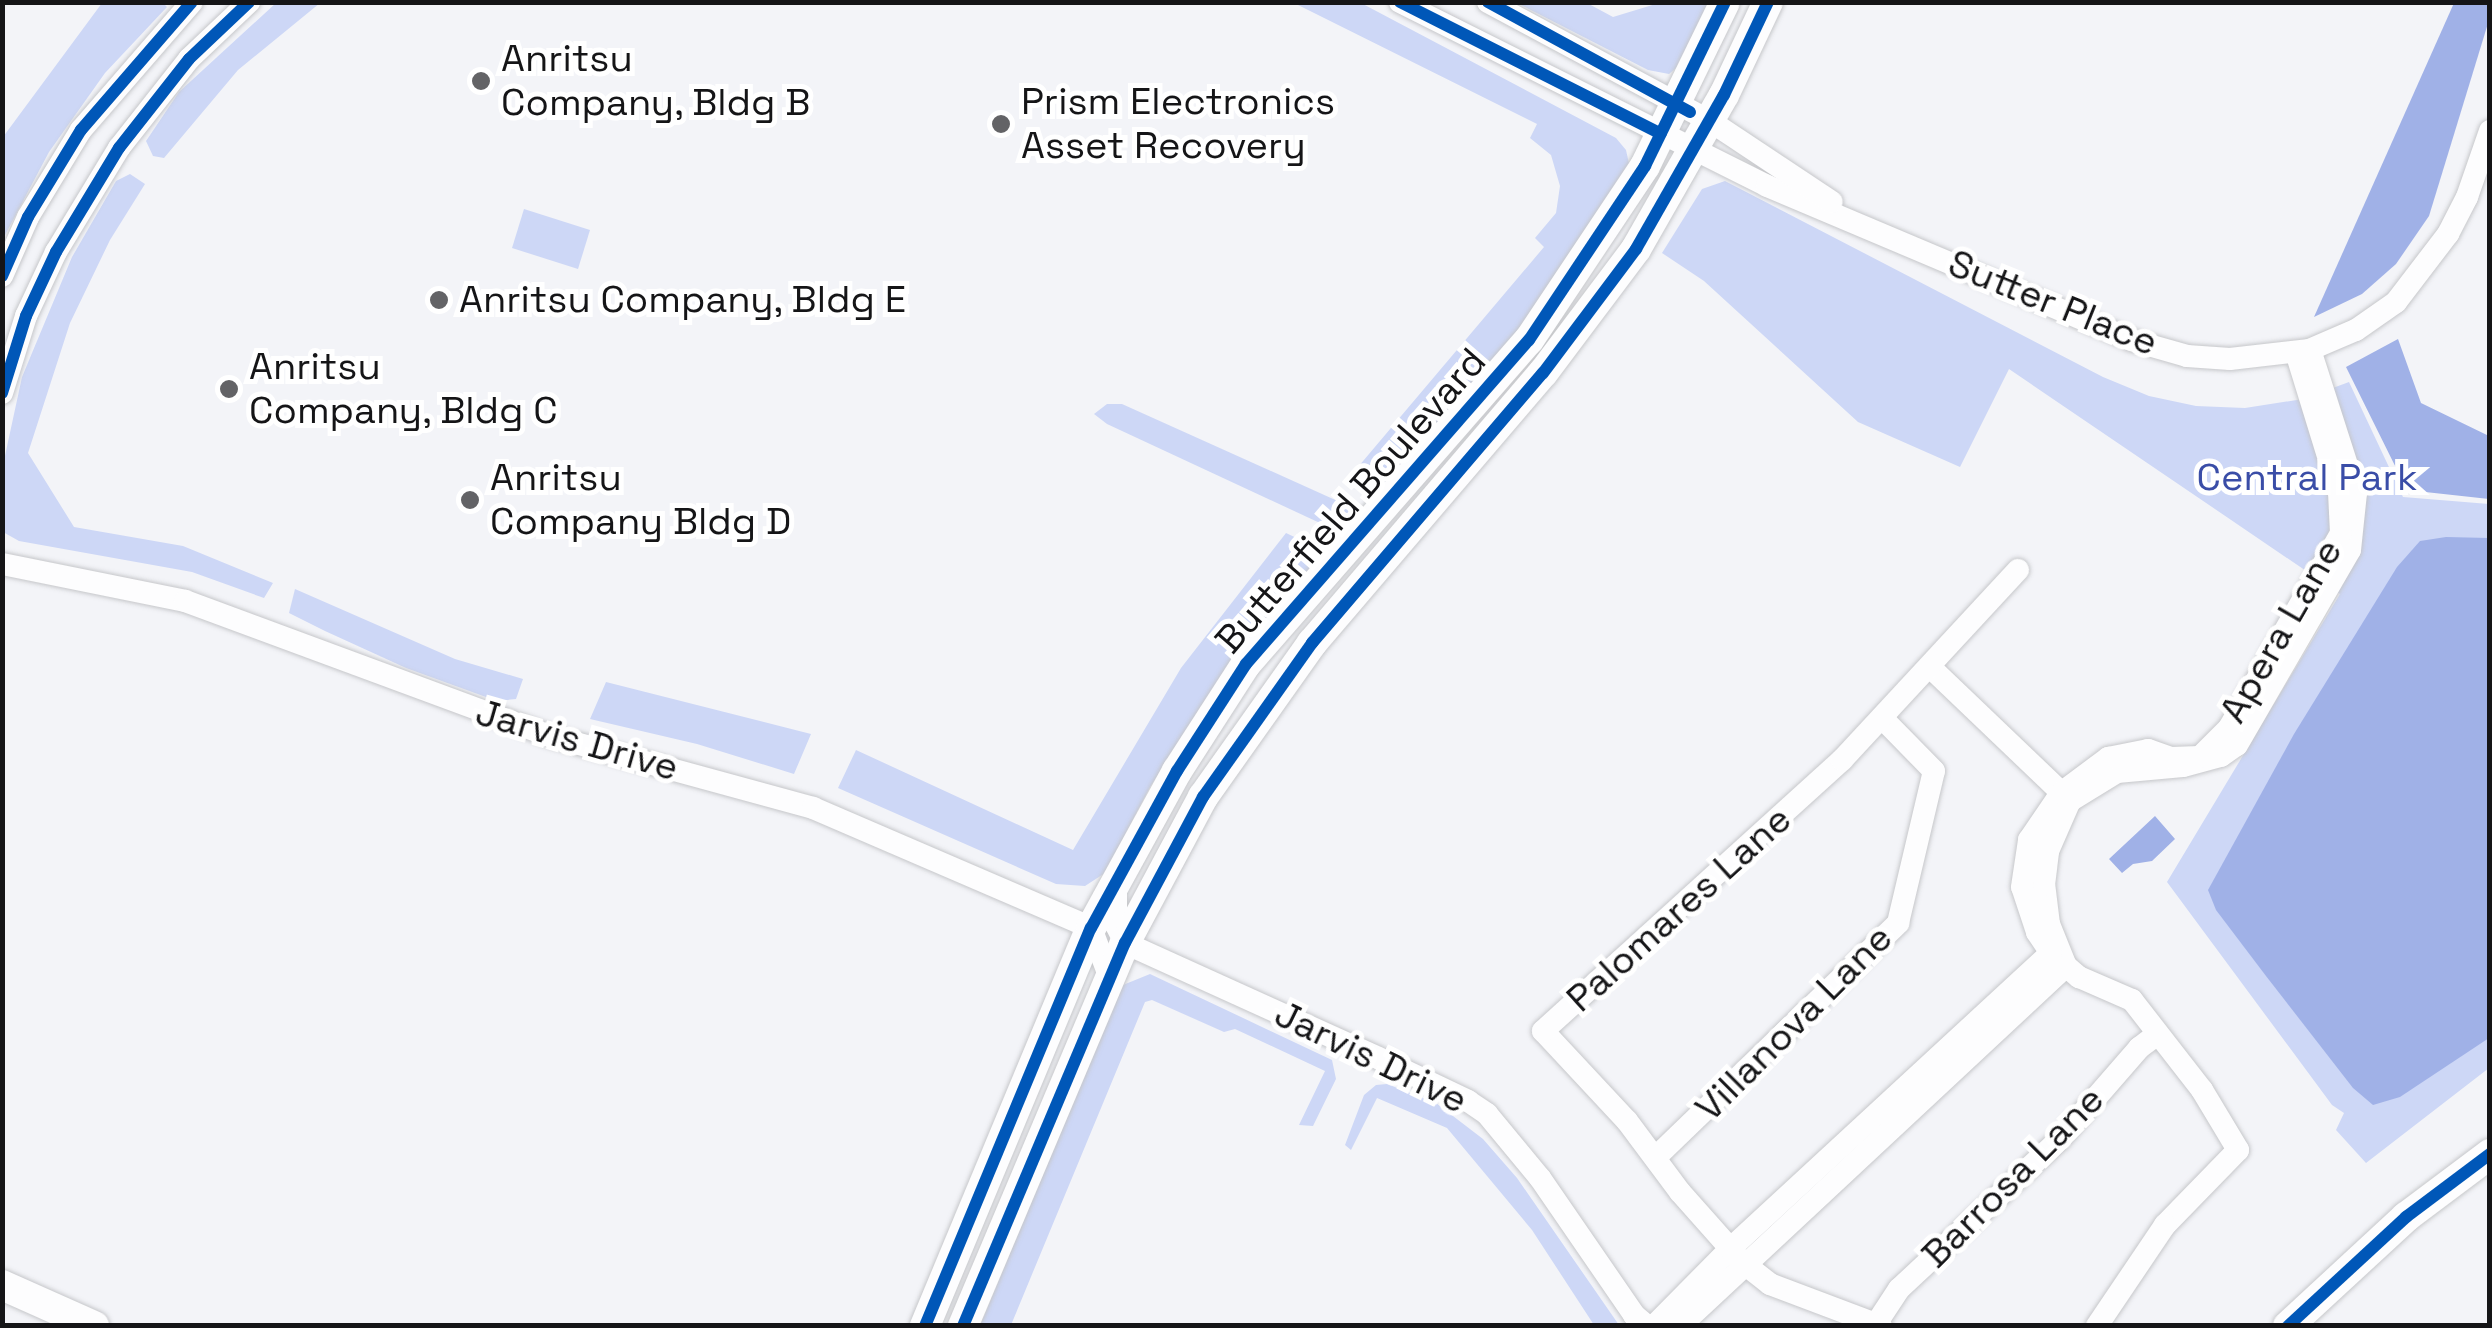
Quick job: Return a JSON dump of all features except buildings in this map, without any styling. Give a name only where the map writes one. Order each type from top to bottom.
[{"type":"main road","name":"Butterfield Boulevard","points":[[925,1326],[1091,928],[1178,771],[1246,664],[1529,340],[1581,266],[1678,106],[1725,2]]},
{"type":"main road","name":"Butterfield Boulevard","points":[[963,1326],[1125,943],[1203,796],[1312,643],[1543,374],[1636,249],[1694,152],[1768,2]]},
{"type":"main road","points":[[2288,1326],[2392,1228],[2490,1154]]},
{"type":"main road","points":[[2,1286],[94,1326]]},
{"type":"street","points":[[2,276],[28,218],[81,130],[192,2]]},
{"type":"street","points":[[2,393],[26,316],[56,252],[119,148],[189,60],[249,2]]},
{"type":"street","name":"Sutter Place","points":[[1400,2],[1694,152],[2131,340],[2187,356],[2230,359],[2302,351],[2356,330],[2396,302],[2426,267],[2467,197],[2490,131]]},
{"type":"street","name":"Sutter Place","points":[[1488,2],[1710,122],[1774,160],[1864,224]]},
{"type":"street","name":"Apera Lane","points":[[2058,960],[2044,885],[2048,850],[2065,797],[2108,758],[2148,750],[2171,758],[2200,756],[2229,728],[2341,533],[2338,492],[2302,351]]},
{"type":"street","name":"Jarvis Drive","points":[[2,564],[185,601],[550,736],[813,808],[1091,928]]},
{"type":"street","name":"Palomares Lane","points":[[1878,1324],[1770,1284],[1737,1256],[1680,1192],[1656,1157],[1543,1031],[1883,719],[2018,570]]},
{"type":"street","points":[[1930,667],[2065,797]]},
{"type":"street","name":"Villanova Lane","points":[[1656,1157],[1898,923],[1934,771],[1883,719]]},
{"type":"street","points":[[1116,882],[1116,926],[1125,943]]},
{"type":"street","points":[[1091,928],[1110,978]]},
{"type":"street","name":"Jarvis Drive","points":[[1125,943],[1468,1100],[1504,1131],[1607,1279],[1650,1326]]},
{"type":"street","points":[[1650,1326],[1737,1256],[2058,960],[2080,978],[2132,1000],[2202,1090],[2238,1150],[2165,1224],[2097,1326]]},
{"type":"street","name":"Barrosa Lane","points":[[1878,1324],[1899,1288],[2060,1139],[2139,1048],[2156,1035]]},
{"type":"street","points":[[1680,1326],[1737,1256]]},
{"type":"green space","points":[[102,3],[163,3],[167,7],[105,73],[49,152],[3,239],[3,137]]},
{"type":"green space","points":[[276,3],[320,3],[238,70],[164,158],[153,156],[146,141],[179,92]]},
{"type":"green space","points":[[1294,3],[1361,3],[1616,138],[1626,150],[1630,168],[1552,291],[1377,494],[1347,480],[1544,247],[1535,238],[1556,213],[1560,186],[1551,155],[1530,138],[1537,124]]},
{"type":"green space","points":[[1517,3],[1587,3],[1613,17],[1659,3],[1715,3],[1685,61],[1669,74],[1648,70]]},
{"type":"green space","points":[[130,174],[145,184],[110,240],[70,323],[28,453],[74,527],[183,546],[273,583],[264,598],[192,572],[19,541],[3,532],[3,465],[22,377],[72,257],[116,181]]},
{"type":"green space","name":"Central Park","points":[[1725,181],[2103,377],[2149,396],[2196,406],[2245,408],[2303,399],[2349,382],[2403,497],[2489,504],[2489,1068],[2366,1163],[2336,1130],[2344,1113],[2332,1105],[2167,882],[2340,594],[2009,369],[1960,467],[1858,422],[1704,281],[1662,253],[1702,189]]},
{"type":"green space","points":[[524,209],[590,230],[578,269],[512,248]]},
{"type":"green space","points":[[1107,404],[1122,404],[1342,503],[1351,512],[1348,527],[1335,530],[1107,424],[1094,414]]},
{"type":"green space","points":[[1286,533],[1324,551],[1201,710],[1150,787],[1105,873],[1085,886],[1056,884],[838,788],[856,750],[1073,850],[1181,668]]},
{"type":"green space","points":[[295,589],[455,659],[523,679],[516,699],[497,701],[406,668],[325,631],[289,613]]},
{"type":"green space","points":[[606,682],[811,734],[794,774],[697,744],[590,719]]},
{"type":"green space","points":[[1150,974],[1332,1060],[1336,1079],[1313,1126],[1299,1125],[1325,1071],[1235,1029],[1224,1032],[1152,1000],[1145,1002],[1011,1325],[980,1326],[1111,1009],[1123,985]]},
{"type":"green space","points":[[1387,1084],[1436,1103],[1483,1139],[1517,1178],[1619,1325],[1594,1325],[1532,1230],[1447,1128],[1377,1098],[1351,1150],[1345,1145],[1364,1095],[1376,1085]]},
{"type":"water","points":[[2454,3],[2489,3],[2489,20],[2429,216],[2396,264],[2362,294],[2314,317]]},
{"type":"water","points":[[2398,339],[2421,403],[2489,436],[2489,499],[2407,490],[2346,367]]},
{"type":"water","points":[[2489,538],[2489,1038],[2400,1097],[2373,1105],[2353,1088],[2266,976],[2216,910],[2208,890],[2294,734],[2397,567],[2420,541]]},
{"type":"water","points":[[2155,816],[2175,839],[2152,861],[2133,864],[2122,873],[2109,859]]},
{"type":"cycle path","points":[[2,276],[28,217],[81,130],[192,2]]},
{"type":"cycle path","points":[[2,393],[26,316],[56,252],[119,148],[189,59],[249,2]]},
{"type":"cycle path","points":[[1400,2],[1661,134]]},
{"type":"cycle path","points":[[1488,2],[1690,112]]},
{"type":"cycle path","points":[[925,1326],[1091,928],[1177,771],[1246,664],[1529,340],[1645,166],[1725,2]]},
{"type":"cycle path","points":[[963,1326],[1125,943],[1203,797],[1312,643],[1543,373],[1636,249],[1724,95],[1768,2]]},
{"type":"cycle path","points":[[2288,1326],[2406,1217],[2490,1154]]},
{"type":"place","name":"Anritsu Company, Bldg B","points":[[481,81]]},
{"type":"place","name":"Prism Electronics Asset Recovery","points":[[1001,124]]},
{"type":"place","name":"Anritsu Company, Bldg E","points":[[439,300]]},
{"type":"place","name":"Anritsu Company, Bldg C","points":[[229,389]]},
{"type":"place","name":"Anritsu Company Bldg D","points":[[470,500]]}]
